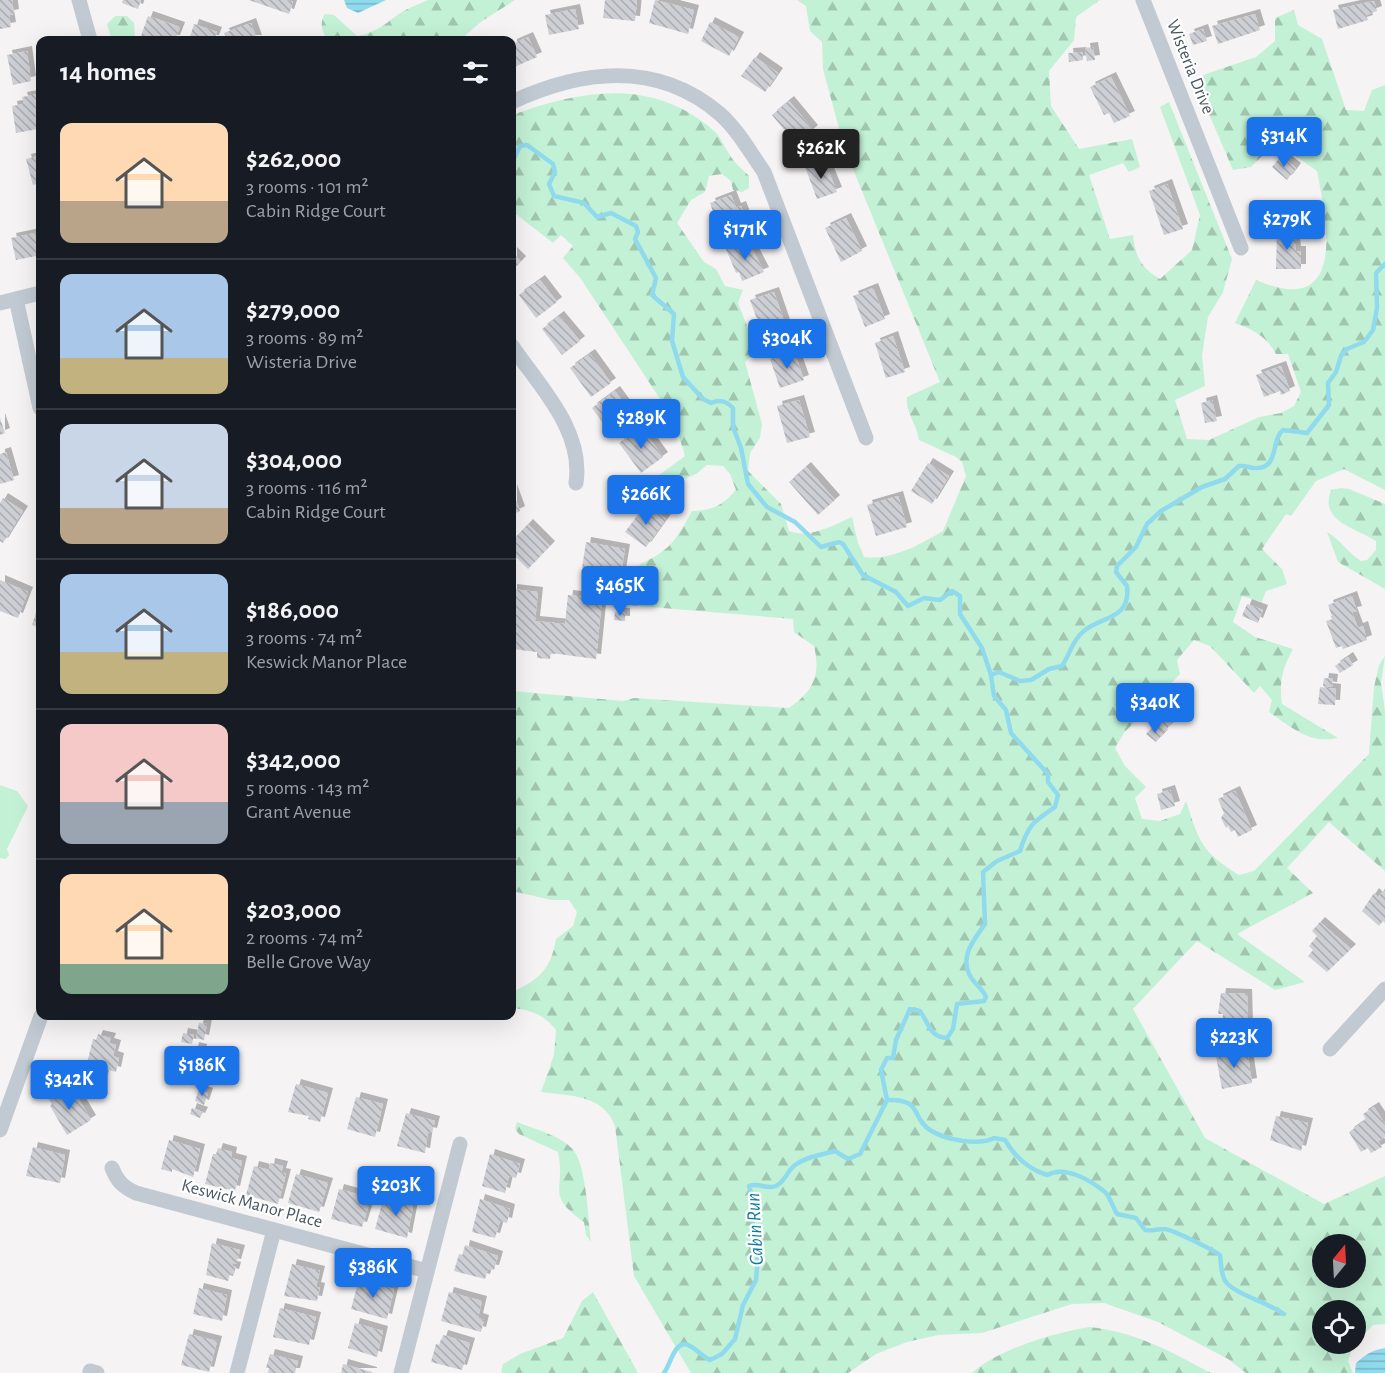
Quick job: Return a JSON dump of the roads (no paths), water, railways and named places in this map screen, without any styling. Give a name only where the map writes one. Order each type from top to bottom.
[{"type":"street","points":[[79,0],[89,36]]},
{"type":"street","name":"Wisteria Drive","points":[[1143,0],[1241,248]]},
{"type":"street","points":[[516,100],[572,79],[619,75],[663,84],[691,94],[719,113],[738,133],[764,172],[866,438]]},
{"type":"street","points":[[0,303],[36,294]]},
{"type":"street","points":[[16,299],[36,390]]},
{"type":"street","points":[[516,352],[569,430],[578,461],[576,483]]},
{"type":"street","points":[[1330,1049],[1385,988]]},
{"type":"street","points":[[0,1130],[40,1020]]},
{"type":"street","points":[[401,1373],[460,1144]]},
{"type":"street","name":"Keswick Manor Place","points":[[112,1168],[116,1178],[136,1193],[428,1271]]},
{"type":"street","points":[[237,1373],[274,1230]]},
{"type":"water","points":[[344,0],[386,0],[358,13],[347,8]]},
{"type":"water","points":[[1385,1348],[1385,1373],[1355,1373],[1356,1363],[1359,1360],[1372,1352]]},
{"type":"waterway","name":"Cabin Run","points":[[516,154],[520,146],[527,145],[553,164],[555,172],[549,184],[554,196],[584,203],[597,217],[611,213],[636,226],[638,232],[635,239],[656,278],[652,295],[674,314],[672,341],[683,377],[703,399],[711,403],[723,401],[733,408],[733,427],[741,448],[748,484],[767,507],[795,522],[821,547],[839,542],[843,544],[863,575],[896,592],[908,606],[924,598],[940,600],[952,591],[960,596],[960,614],[982,648],[991,675],[994,696],[1006,710],[1011,733],[1048,774],[1048,782],[1058,795],[1055,807],[1036,821],[1029,830],[1020,851],[997,861],[983,872],[985,924],[969,950],[966,964],[972,979],[985,994],[984,1001],[957,1004],[953,1029],[947,1038],[936,1035],[920,1011],[910,1009],[896,1040],[893,1058],[887,1058],[881,1070],[887,1100],[860,1154],[848,1159],[835,1151],[815,1156],[795,1165],[776,1186],[749,1186],[756,1211],[752,1219],[758,1256],[756,1280],[743,1305],[735,1339],[722,1354],[710,1360],[690,1346],[681,1345],[677,1348],[664,1373]]},
{"type":"waterway","points":[[991,675],[999,672],[1020,681],[1031,680],[1049,669],[1062,666],[1075,642],[1085,630],[1114,615],[1125,605],[1127,586],[1116,572],[1117,566],[1136,547],[1147,524],[1161,511],[1202,487],[1225,479],[1239,466],[1255,468],[1265,466],[1272,458],[1279,434],[1283,430],[1307,433],[1329,405],[1328,383],[1336,372],[1341,356],[1347,349],[1364,342],[1373,330],[1377,308],[1376,273],[1385,264]]},
{"type":"waterway","points":[[887,1100],[907,1102],[924,1125],[936,1134],[971,1142],[994,1138],[1005,1140],[1023,1162],[1040,1172],[1047,1175],[1054,1172],[1069,1173],[1085,1179],[1105,1192],[1117,1214],[1136,1218],[1145,1230],[1168,1230],[1220,1255],[1223,1276],[1230,1286],[1284,1314]]}]
